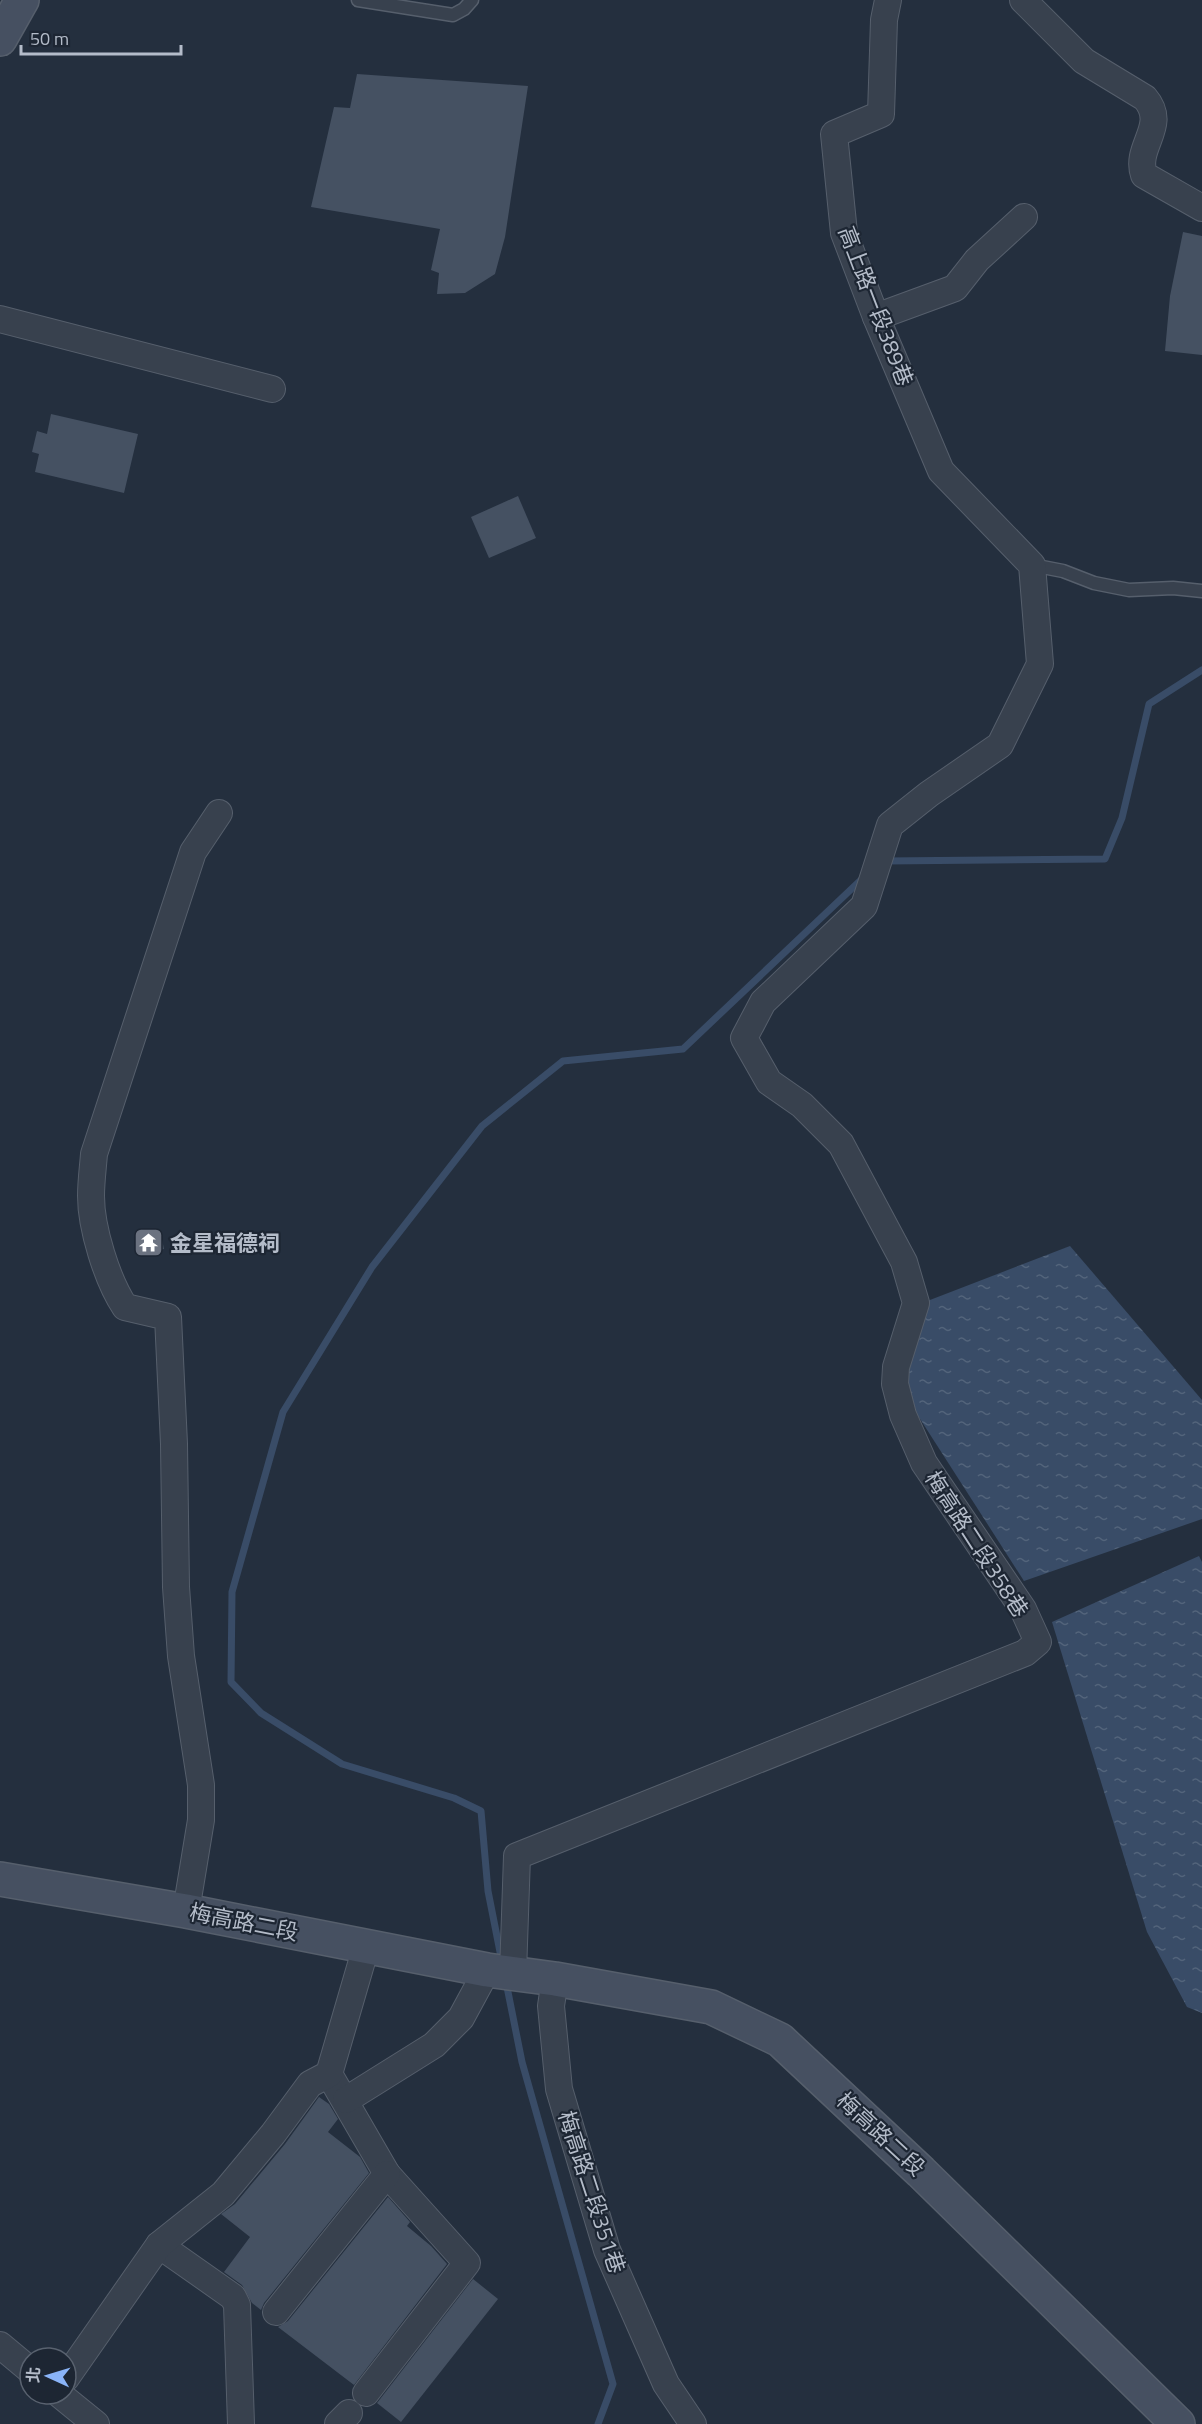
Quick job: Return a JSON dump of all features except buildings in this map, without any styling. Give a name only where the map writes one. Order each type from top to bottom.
[{"type":"street","points":[[0,39],[22,0]]},
{"type":"street","name":"高上路一段389巷","points":[[888,0],[884,20],[881,114],[834,134],[844,233],[876,316],[942,471],[1032,565]]},
{"type":"street","points":[[1023,0],[1084,61],[1145,98],[1150,104],[1155,120],[1141,166],[1144,175],[1202,208]]},
{"type":"street","points":[[876,316],[955,288],[977,260],[1024,217]]},
{"type":"street","points":[[0,319],[272,389]]},
{"type":"street","name":"梅高路二段358巷","points":[[500,1971],[517,1856],[1025,1653],[1038,1642],[1023,1609],[924,1463],[903,1415],[895,1384],[896,1367],[916,1303],[904,1262],[841,1144],[802,1105],[769,1082],[744,1038],[763,1002],[864,906],[890,825],[929,794],[1000,745],[1040,664],[1032,565]]},
{"type":"street","points":[[186,1911],[201,1820],[201,1785],[181,1656],[176,1587],[174,1444],[168,1317],[125,1307],[116,1294],[102,1258],[91,1198],[94,1154],[193,852],[219,813]]},
{"type":"street","name":"梅高路二段","points":[[0,1879],[186,1911],[366,1947],[500,1971],[555,1978],[711,2007],[780,2040],[921,2172],[1178,2424]]},
{"type":"street","points":[[78,2361],[159,2245],[223,2194],[273,2134],[310,2084],[329,2074],[366,1947]]},
{"type":"street","points":[[346,2100],[434,2045],[461,2018],[500,1971]]},
{"type":"street","name":"梅高路二段351巷","points":[[555,1978],[551,2006],[559,2089],[606,2250],[666,2384],[693,2424]]},
{"type":"street","points":[[329,2074],[387,2174],[467,2263],[366,2393]]},
{"type":"street","points":[[276,2312],[387,2174]]},
{"type":"street","points":[[159,2245],[228,2293],[237,2305],[241,2424]]},
{"type":"street","points":[[0,2345],[18,2360]]},
{"type":"street","points":[[71,2406],[87,2421]]},
{"type":"lane","points":[[358,0],[453,15],[464,9],[472,0]]},
{"type":"lane","points":[[1032,565],[1063,571],[1094,583],[1129,590],[1173,588],[1202,591]]},
{"type":"water","points":[[1070,1246],[1202,1400],[1202,1519],[1024,1581],[897,1383],[917,1305]]},
{"type":"water","points":[[1199,1556],[1202,1562],[1202,2013],[1187,2007],[1147,1932],[1052,1622]]},
{"type":"waterway","points":[[885,861],[1105,859],[1122,818],[1149,704],[1202,670]]},
{"type":"waterway","points":[[502,1962],[488,1891],[481,1811],[454,1798],[342,1764],[261,1713],[231,1682],[232,1592],[283,1412],[372,1267],[482,1126],[563,1061],[683,1049],[863,878]]},
{"type":"waterway","points":[[506,1982],[522,2062],[613,2384],[598,2424]]},
{"type":"place","name":"金星福德祠","points":[[149,1243]]}]
